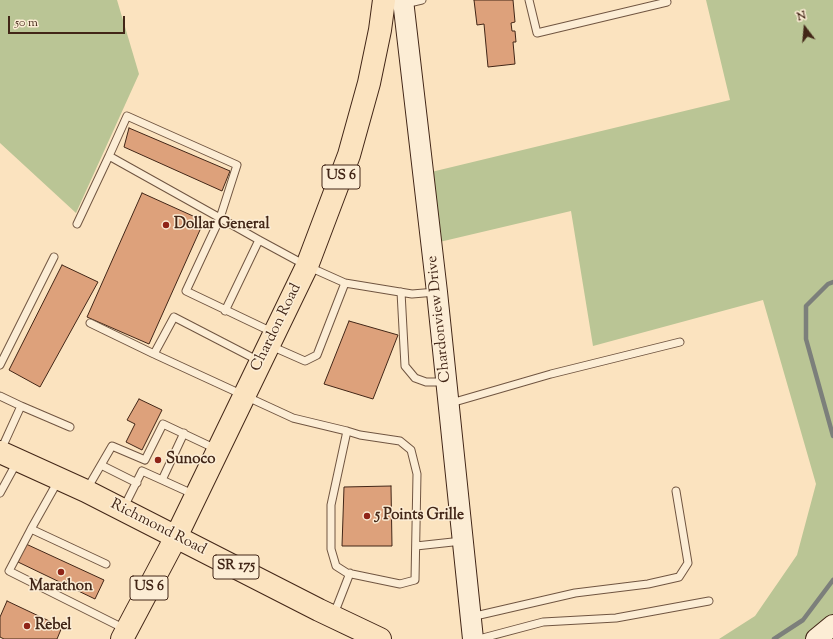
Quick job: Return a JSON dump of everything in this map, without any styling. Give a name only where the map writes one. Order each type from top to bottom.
[{"type":"main road","name":"Chardon Road","points":[[125,635],[176,537],[307,266],[349,155],[369,83],[380,30],[403,1]]},
{"type":"main road","name":"Richmond Road","points":[[6,455],[86,491],[333,617],[380,639]]},
{"type":"street","name":"Chardonview Drive","points":[[403,1],[437,292],[473,639]]},
{"type":"street","points":[[816,639],[833,626]]},
{"type":"lane","points":[[529,0],[536,33],[667,2],[666,0]]},
{"type":"lane","points":[[77,224],[127,116],[237,165],[220,218],[186,291],[225,311],[268,347]]},
{"type":"lane","points":[[109,156],[307,266],[346,283],[412,294],[437,292]]},
{"type":"lane","points":[[225,311],[259,240]]},
{"type":"lane","points":[[0,364],[54,257]]},
{"type":"lane","points":[[154,354],[174,317],[268,347],[305,361],[317,355],[346,283]]},
{"type":"lane","points":[[401,292],[405,366],[415,378],[426,382],[446,382]]},
{"type":"lane","points":[[90,324],[292,418],[347,431],[400,441],[411,450],[417,474],[415,580],[400,584],[347,573],[336,566],[331,549],[331,505],[347,431]]},
{"type":"lane","points":[[448,404],[551,374],[680,342]]},
{"type":"lane","points":[[0,396],[70,427]]},
{"type":"lane","points":[[0,493],[6,455],[21,406]]},
{"type":"lane","points":[[123,510],[137,483],[145,460],[163,424],[218,450]]},
{"type":"lane","points":[[162,480],[184,433]]},
{"type":"lane","points":[[86,491],[112,446],[145,460]]},
{"type":"lane","points":[[102,465],[137,483]]},
{"type":"lane","points":[[142,471],[196,496]]},
{"type":"lane","points":[[59,479],[30,529],[9,571],[125,635]]},
{"type":"lane","points":[[471,617],[575,594],[648,584],[679,577],[688,563],[676,492]]},
{"type":"lane","points":[[30,529],[106,564]]},
{"type":"lane","points":[[416,546],[463,541]]},
{"type":"lane","points":[[333,617],[350,573]]},
{"type":"lane","points":[[479,639],[543,622],[616,618],[709,601]]},
{"type":"green space","points":[[0,0],[117,0],[139,74],[76,213],[0,143]]},
{"type":"green space","points":[[706,0],[833,0],[833,625],[816,639],[719,639],[755,616],[797,555],[816,484],[763,300],[593,346],[571,211],[431,244],[423,174],[730,100]]},
{"type":"building","points":[[474,0],[513,0],[515,22],[511,23],[512,31],[515,31],[516,42],[513,42],[515,64],[488,67],[484,24],[477,25]]},
{"type":"building","points":[[129,128],[230,171],[222,191],[124,147]]},
{"type":"building","points":[[142,193],[204,221],[149,344],[87,317]]},
{"type":"building","points":[[62,265],[98,282],[40,387],[9,370]]},
{"type":"building","points":[[349,321],[398,335],[373,399],[324,384]]},
{"type":"building","points":[[139,399],[162,410],[142,450],[126,442],[135,424],[127,420]]},
{"type":"building","name":"5 Points Grille","points":[[391,486],[392,546],[342,546],[344,487]]},
{"type":"building","points":[[26,544],[104,580],[95,599],[18,562]]},
{"type":"building","points":[[7,601],[62,627],[57,639],[4,639],[0,637],[0,617]]},
{"type":"waterway","points":[[833,282],[828,284],[806,306],[806,339],[833,436]]},
{"type":"waterway","points":[[774,639],[803,620],[833,580]]},
{"type":"place","name":"Dollar General","points":[[166,225]]},
{"type":"place","name":"Sunoco","points":[[158,460]]},
{"type":"place","name":"5 Points Grille","points":[[367,516]]},
{"type":"place","name":"Marathon","points":[[61,572]]},
{"type":"place","name":"Rebel","points":[[27,626]]}]
